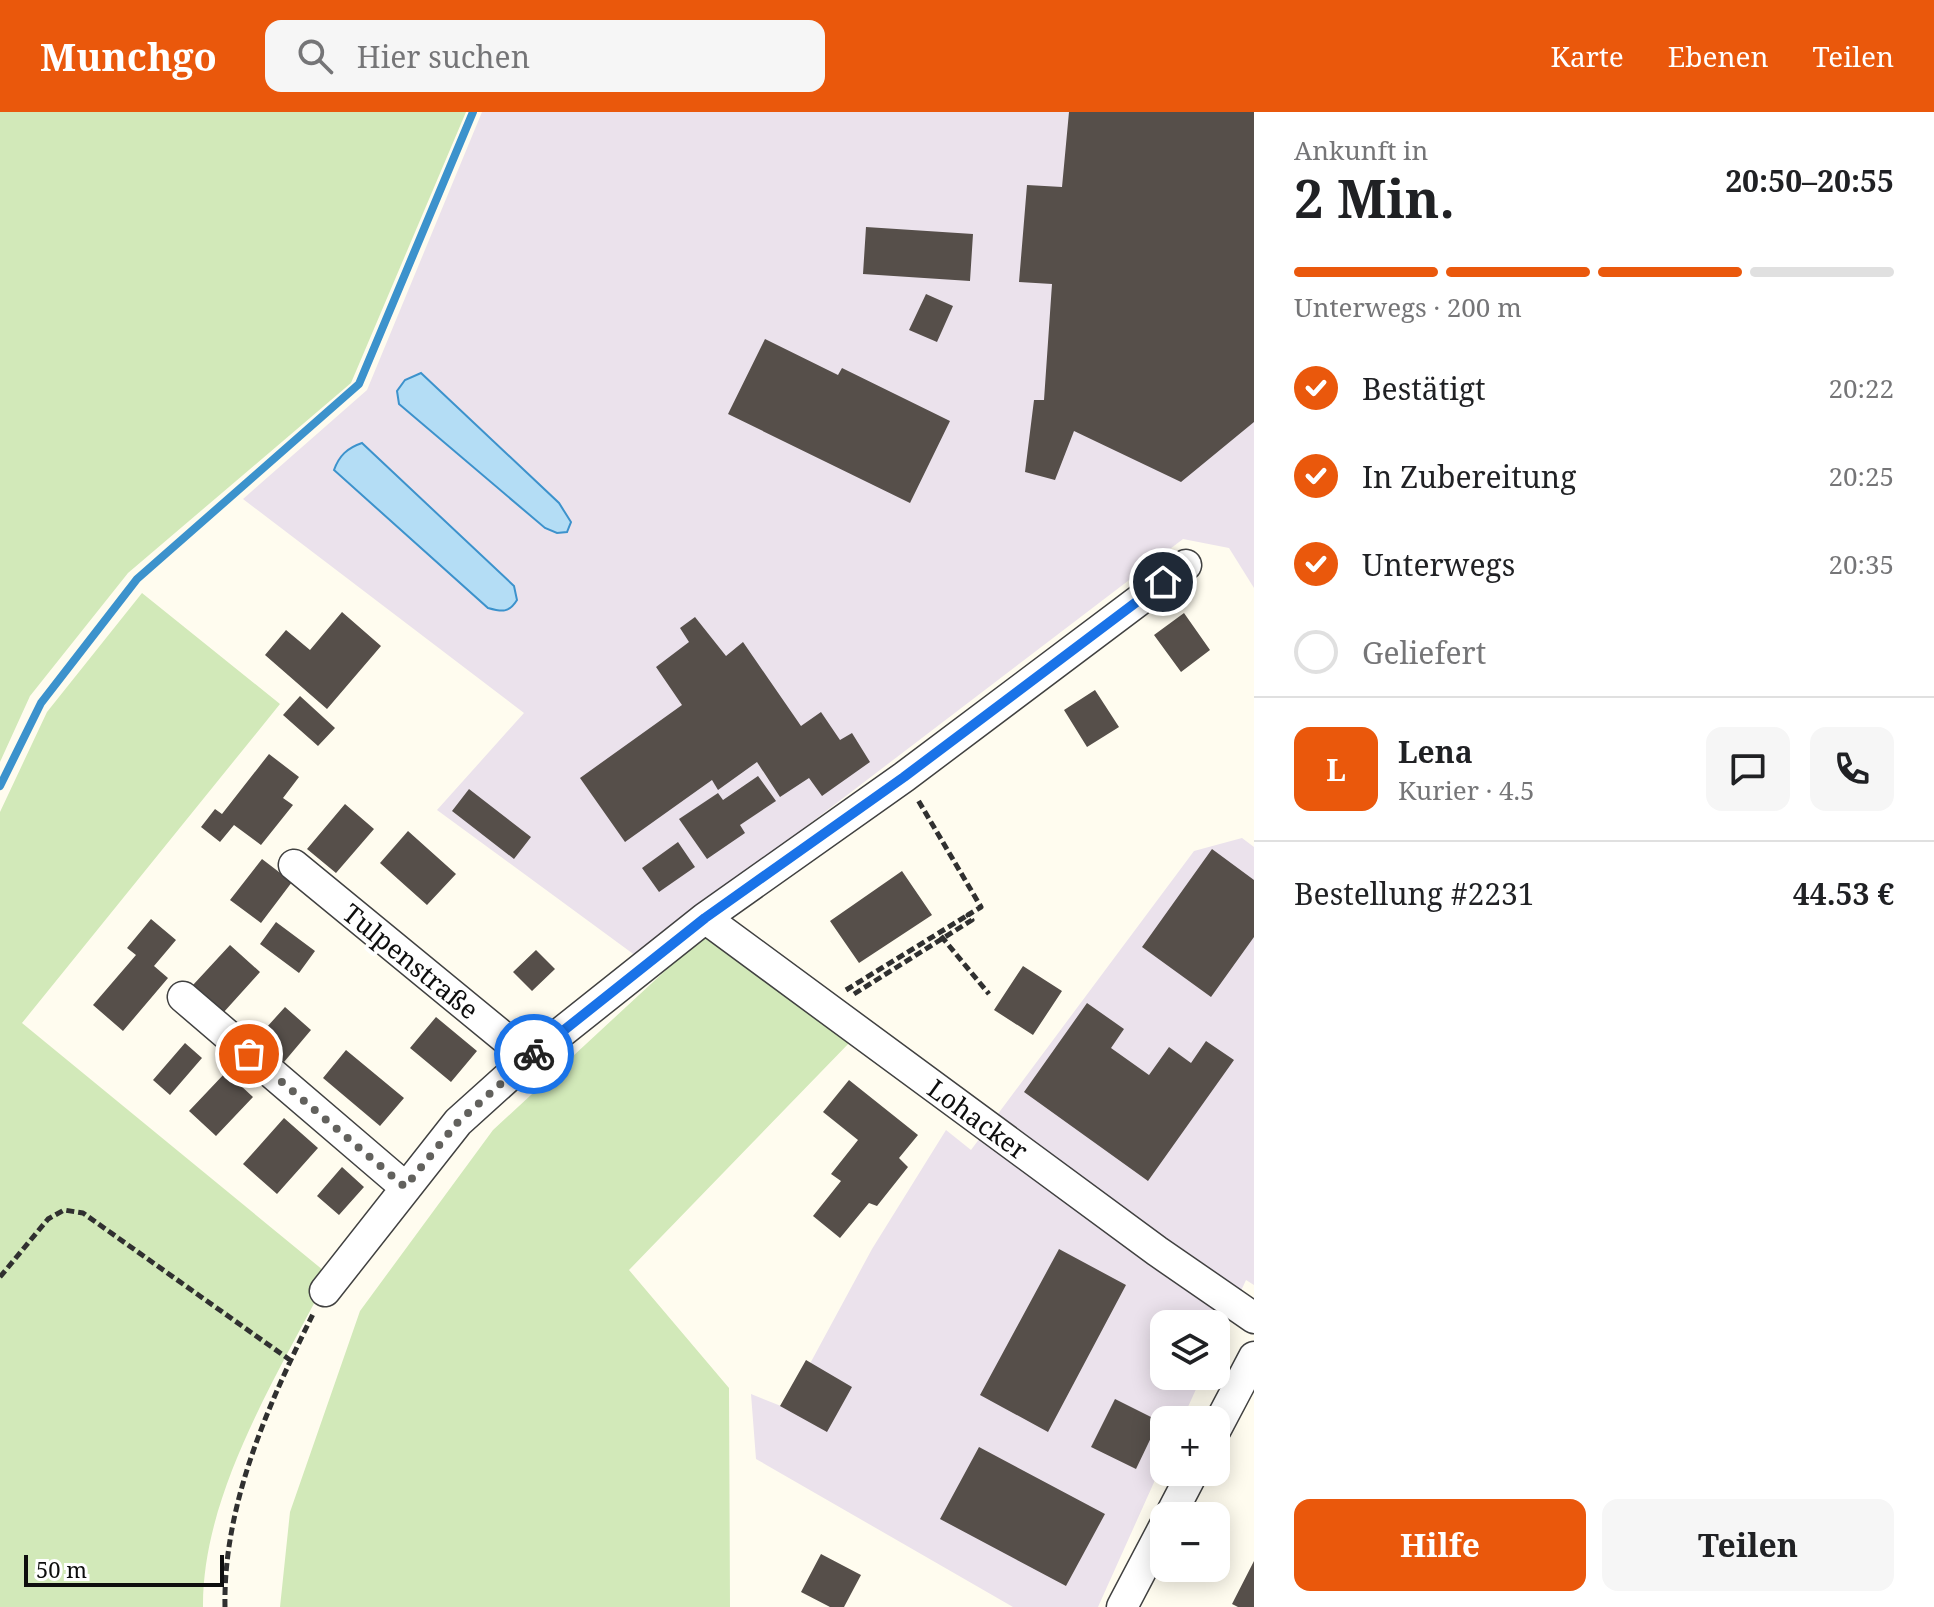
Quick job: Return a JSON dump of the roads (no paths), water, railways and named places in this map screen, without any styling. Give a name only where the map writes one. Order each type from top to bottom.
[{"type":"street","points":[[325,1291],[458,1122],[529,1058],[705,918],[904,777],[1186,565]]},
{"type":"street","name":"Tulpenstraße","points":[[294,865],[529,1058]]},
{"type":"street","name":"Lohacker","points":[[705,918],[832,1004],[1157,1251],[1254,1318]]},
{"type":"street","points":[[183,997],[405,1187]]},
{"type":"street","points":[[1228,1406],[1254,1357]]},
{"type":"street","points":[[1122,1607],[1150,1554]]},
{"type":"water","points":[[421,373],[559,503],[571,522],[567,532],[557,533],[545,528],[399,404],[397,391],[405,380]]},
{"type":"water","points":[[362,443],[514,586],[517,600],[511,607],[501,611],[488,608],[334,470],[344,453]]},
{"type":"waterway","points":[[0,786],[41,703],[137,579],[359,384],[473,112]]}]
